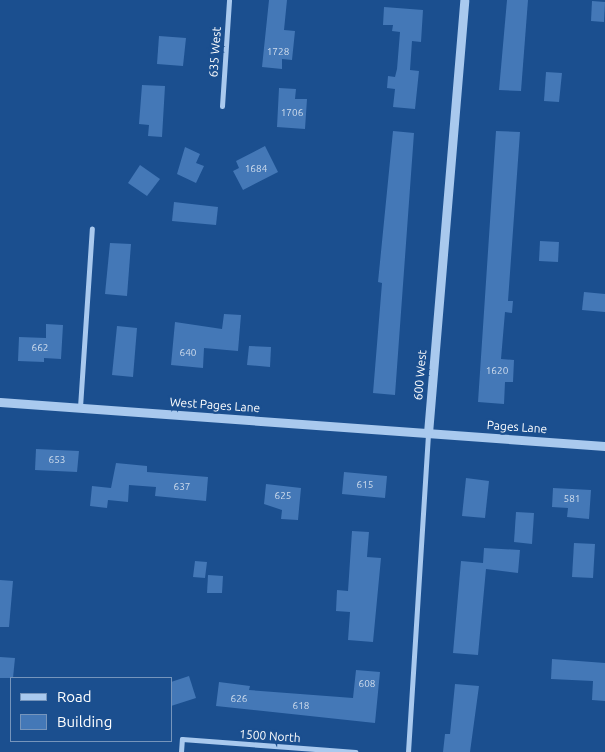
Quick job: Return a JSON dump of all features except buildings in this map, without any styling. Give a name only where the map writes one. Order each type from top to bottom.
[{"type":"street","name":"635 West","points":[[222,106],[229,0]]},
{"type":"street","name":"600 West","points":[[408,752],[428,433],[464,0]]},
{"type":"street","points":[[80,407],[92,228]]},
{"type":"street","name":"West Pages Lane","points":[[0,402],[428,433]]},
{"type":"street","name":"Pages Lane","points":[[428,433],[605,446]]},
{"type":"street","name":"1500 North","points":[[181,752],[182,740],[356,752]]}]
